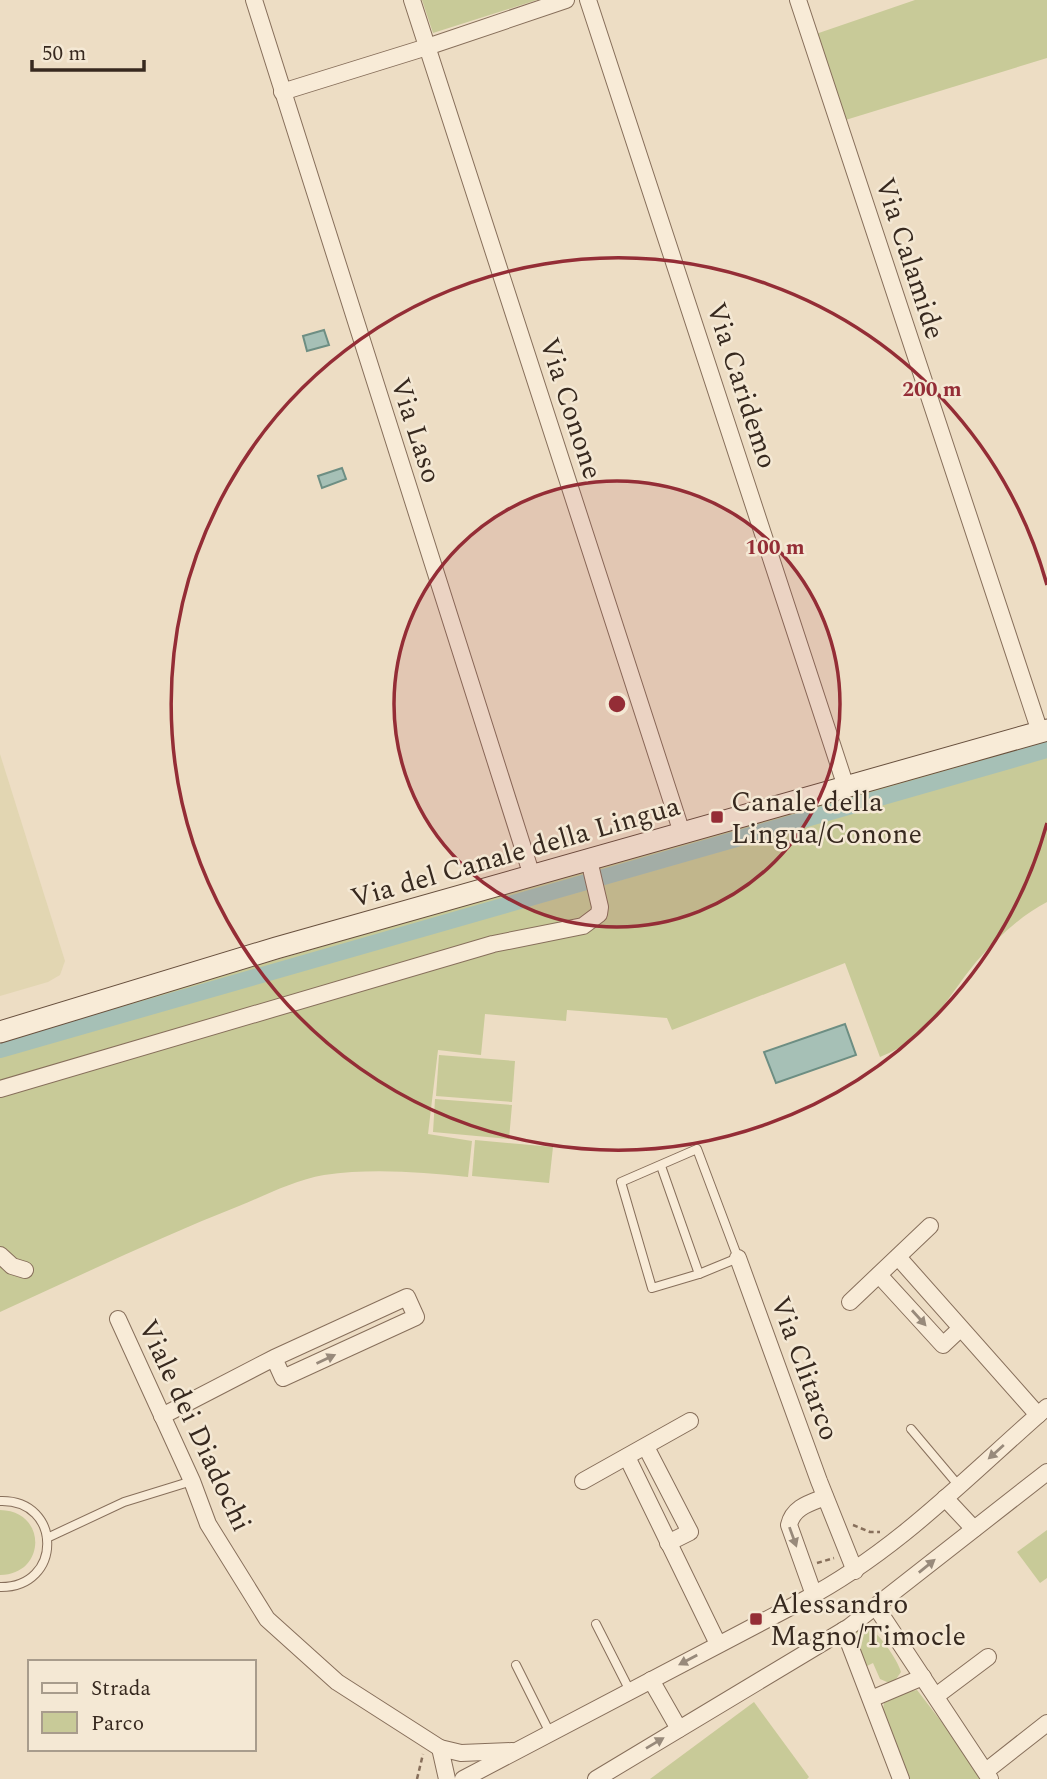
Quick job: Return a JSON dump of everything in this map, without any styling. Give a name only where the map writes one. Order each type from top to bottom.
[{"type":"street","name":"Via Laso","points":[[254,0],[532,876]]},
{"type":"street","name":"Via Conone","points":[[412,0],[682,833]]},
{"type":"street","points":[[282,92],[566,0]]},
{"type":"street","name":"Via Caridemo","points":[[588,0],[846,787]]},
{"type":"street","name":"Via Calamide","points":[[798,0],[1044,731]]},
{"type":"street","name":"Via del Canale della Lingua","points":[[0,1032],[276,948],[532,876],[590,866],[682,833],[1044,731]]},
{"type":"street","points":[[0,1089],[493,944],[583,926],[599,915],[599,897],[590,866]]},
{"type":"street","points":[[849,1302],[930,1226]]},
{"type":"street","points":[[0,1255],[12,1265],[25,1270]]},
{"type":"street","points":[[463,1779],[855,1571],[896,1541],[1042,1411],[960,1329],[898,1257]]},
{"type":"street","name":"Via Clitarco","points":[[738,1258],[825,1497],[855,1571]]},
{"type":"street","points":[[879,1275],[943,1345],[960,1329]]},
{"type":"street","points":[[163,1416],[274,1359],[407,1297],[416,1317],[283,1378],[274,1359]]},
{"type":"street","name":"Viale dei Diadochi","points":[[118,1319],[192,1481],[208,1524],[267,1619],[337,1682],[433,1744],[461,1754],[518,1750]]},
{"type":"street","points":[[583,1481],[690,1421]]},
{"type":"street","points":[[646,1447],[690,1532],[668,1543]]},
{"type":"street","points":[[627,1457],[718,1644]]},
{"type":"street","points":[[596,1779],[844,1630],[1047,1472]]},
{"type":"street","points":[[814,1595],[790,1531],[789,1521],[797,1510],[825,1497]]},
{"type":"street","points":[[945,1498],[974,1528]]},
{"type":"street","points":[[876,1607],[988,1775],[1047,1723]]},
{"type":"street","points":[[844,1630],[901,1779]]},
{"type":"street","points":[[936,1696],[988,1657]]},
{"type":"street","points":[[871,1699],[923,1676]]},
{"type":"street","points":[[651,1680],[679,1729]]},
{"type":"street","points":[[433,1744],[447,1779]]},
{"type":"lane","name":"Via Clitarco","points":[[697,1149],[738,1258],[699,1274],[652,1288],[621,1182],[661,1166],[697,1149]]},
{"type":"lane","points":[[661,1166],[699,1274]]},
{"type":"lane","points":[[911,1429],[959,1486]]},
{"type":"lane","points":[[47,1538],[124,1502],[192,1481]]},
{"type":"lane","points":[[0,1501],[16,1502],[31,1510],[43,1523],[47,1538],[46,1557],[38,1572],[23,1583],[0,1587]]},
{"type":"lane","points":[[596,1624],[630,1691]]},
{"type":"lane","points":[[516,1665],[550,1733]]},
{"type":"path","points":[[848,1520],[870,1532],[886,1531]]},
{"type":"path","points":[[804,1566],[848,1554]]},
{"type":"path","points":[[417,1779],[433,1744]]},
{"type":"shaded area","points":[[324,330],[329,345],[307,351],[303,336]]},
{"type":"shaded area","points":[[342,468],[346,479],[322,488],[318,476]]},
{"type":"shaded area","points":[[0,754],[65,961],[60,975],[48,982],[0,996]]},
{"type":"shaded area","points":[[845,1024],[856,1055],[776,1083],[764,1052]]},
{"type":"green space","points":[[422,0],[537,0],[433,33]]},
{"type":"green space","points":[[915,0],[1047,0],[1047,58],[839,122],[810,36]]},
{"type":"green space","points":[[1047,736],[1047,902],[1027,914],[1000,937],[976,962],[935,1017],[897,1049],[880,1057],[845,963],[672,1030],[667,1018],[567,1010],[566,1021],[485,1014],[481,1055],[438,1050],[428,1134],[472,1141],[468,1177],[378,1171],[324,1175],[302,1180],[179,1231],[0,1312],[0,1040]]},
{"type":"green space","points":[[439,1055],[515,1061],[512,1102],[436,1096]]},
{"type":"green space","points":[[435,1099],[512,1105],[509,1139],[433,1132]]},
{"type":"green space","points":[[475,1140],[553,1147],[549,1183],[472,1176]]},
{"type":"green space","points":[[0,1510],[16,1513],[27,1521],[33,1531],[35,1543],[33,1555],[26,1565],[15,1572],[0,1575]]},
{"type":"green space","points":[[1047,1530],[1047,1578],[1040,1583],[1017,1552]]},
{"type":"green space","points":[[865,1626],[880,1638],[896,1660],[901,1672],[894,1682],[880,1679],[873,1663],[865,1667],[853,1637],[854,1631]]},
{"type":"green space","points":[[917,1690],[982,1779],[910,1779],[883,1709],[884,1703]]},
{"type":"green space","points":[[754,1702],[809,1777],[807,1779],[650,1779]]},
{"type":"waterway","points":[[0,1050],[1047,750]]},
{"type":"place","name":"Canale della Lingua/Conone","points":[[717,817]]},
{"type":"place","name":"Alessandro Magno/Timocle","points":[[756,1619]]}]
